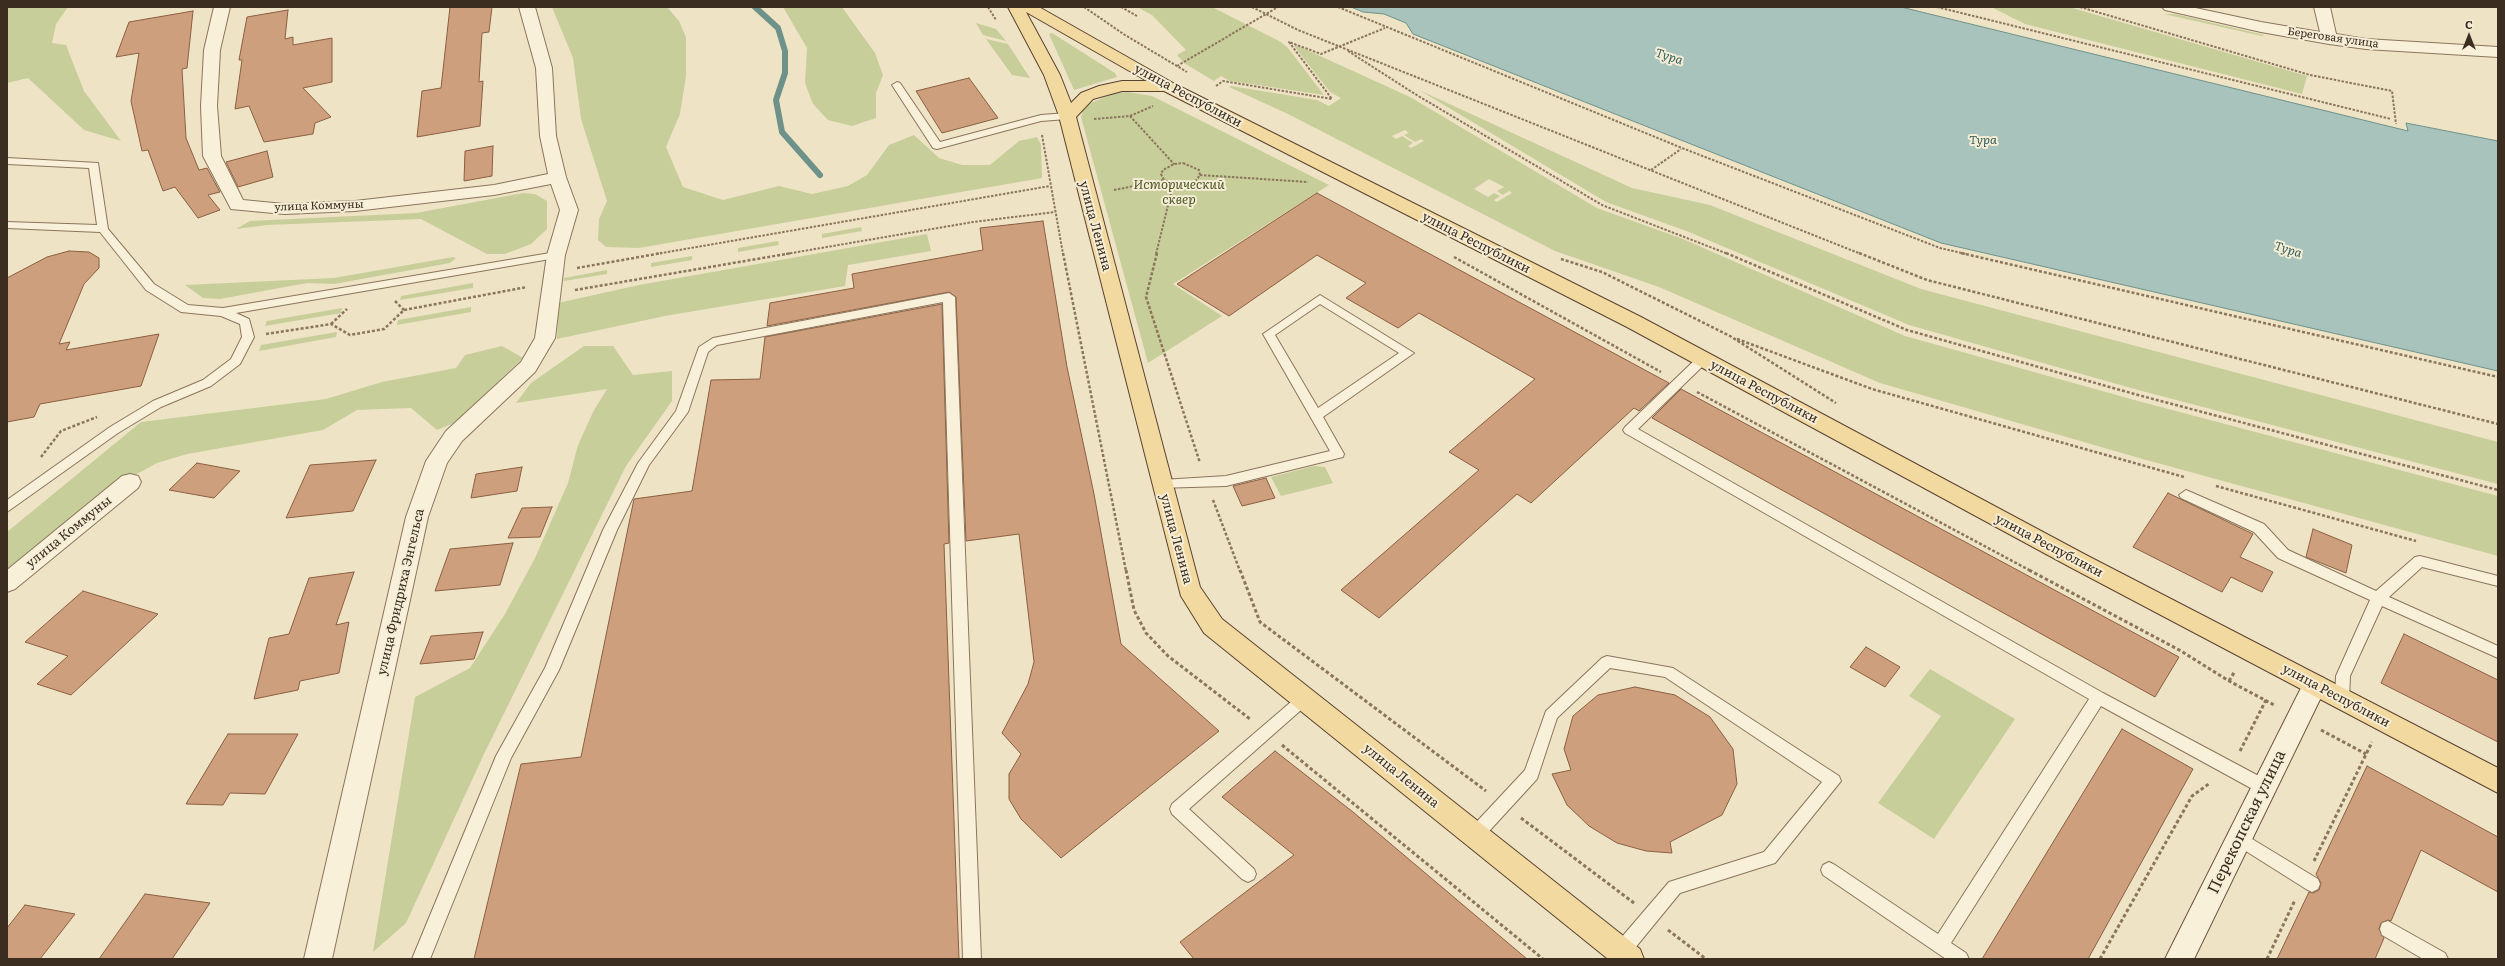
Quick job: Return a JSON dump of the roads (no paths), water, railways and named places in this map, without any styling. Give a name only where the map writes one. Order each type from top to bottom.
[{"type":"main road","name":"улица Ленина","points":[[1016,7],[1052,75],[1067,116],[1189,590],[1213,626],[1476,835],[1619,957]]},
{"type":"main road","name":"улица Республики","points":[[1028,7],[1167,86],[1634,322],[2078,562],[2498,781]]},
{"type":"main road","points":[[1067,116],[1087,96],[1105,89],[1122,86],[1167,86]]},
{"type":"street","name":"улица Коммуны","points":[[222,7],[212,50],[208,106],[212,156],[237,205],[284,209],[355,206],[494,190],[557,177]]},
{"type":"street","name":"улица Фридриха Энгельса","points":[[318,959],[417,517],[437,461],[454,436],[528,367],[545,338],[556,256],[569,210],[557,177],[548,136],[544,68],[527,7]]},
{"type":"street","name":"Береговая улица","points":[[2170,7],[2329,39],[2366,44],[2498,52]]},
{"type":"street","points":[[2322,7],[2329,39]]},
{"type":"street","name":"улица Коммуны","points":[[7,583],[130,482]]},
{"type":"street","name":"Перекопская улица","points":[[2179,959],[2315,685]]},
{"type":"lane","points":[[897,85],[937,146],[1041,118],[1067,116]]},
{"type":"lane","points":[[7,161],[94,165],[103,228],[150,287],[185,309],[223,312],[556,256]]},
{"type":"lane","points":[[7,225],[103,228]]},
{"type":"lane","points":[[421,959],[504,756],[552,670],[610,530],[644,463],[682,412],[703,350],[713,342],[949,297],[972,959]]},
{"type":"lane","points":[[1162,485],[1226,481],[1338,454],[1269,334],[1320,299],[1408,353],[1316,415]]},
{"type":"lane","points":[[7,507],[114,430],[157,404],[206,383],[236,361],[248,338],[245,322],[223,312]]},
{"type":"lane","points":[[1703,359],[1629,430],[2098,697],[2264,787]]},
{"type":"lane","points":[[2186,495],[2259,528],[2283,554],[2498,652]]},
{"type":"lane","points":[[2342,699],[2343,676],[2378,598],[2420,561],[2498,581]]},
{"type":"lane","points":[[1476,835],[1532,774],[1551,714],[1607,662],[1668,672],[1833,781],[1769,858],[1675,887],[1650,916],[1619,957]]},
{"type":"lane","points":[[1940,945],[2098,697]]},
{"type":"lane","points":[[1248,874],[1178,809],[1304,698]]},
{"type":"lane","points":[[2239,838],[2309,882]]},
{"type":"lane","points":[[1829,870],[1960,959]]},
{"type":"lane","points":[[2388,929],[2439,959]]},
{"type":"water","name":"Тура","points":[[1351,7],[1901,7],[2408,131],[2406,123],[2498,141],[2498,371],[1941,243],[1413,34],[1406,23],[1384,14],[1363,12]]},
{"type":"waterway","points":[[755,7],[778,28],[785,51],[785,73],[776,100],[782,132],[820,175]]},
{"type":"park label","name":"Исторический сквер","points":[[1179,192]]}]
